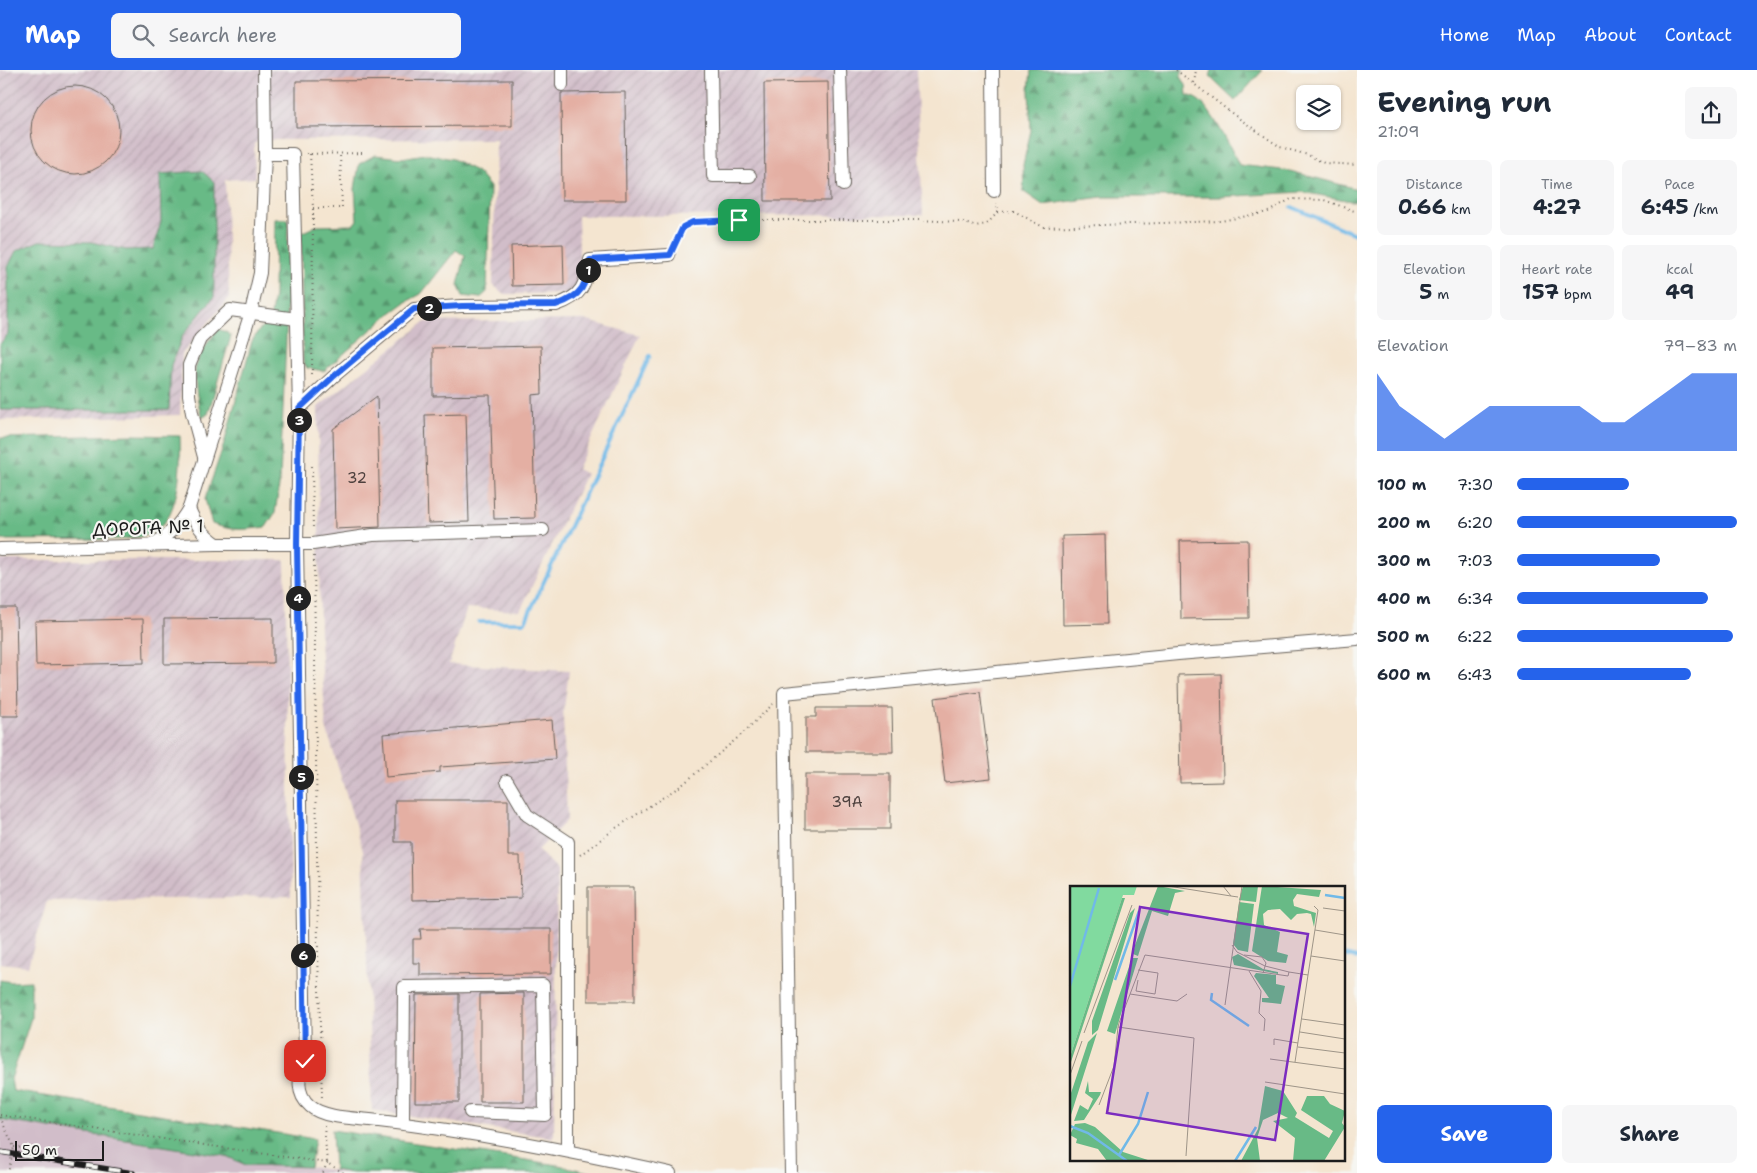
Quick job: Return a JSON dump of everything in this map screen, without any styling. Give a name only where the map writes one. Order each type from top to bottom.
[{"type":"street","points":[[150,546],[167,536],[180,524],[189,508],[251,312],[260,273],[265,154],[264,70]]},
{"type":"street","points":[[562,70],[562,85]]},
{"type":"street","points":[[711,70],[713,176],[750,176]]},
{"type":"street","points":[[840,70],[843,185]]},
{"type":"street","points":[[993,70],[994,191]]},
{"type":"street","points":[[265,154],[293,154],[299,409],[297,544],[305,1061],[298,1083],[301,1094],[309,1106],[323,1114],[403,1123],[568,1150],[670,1173]]},
{"type":"street","points":[[299,409],[333,377],[414,309],[462,306],[556,305],[568,301],[578,294],[584,285],[590,260],[670,255]]},
{"type":"street","points":[[204,458],[189,395],[189,365],[200,339],[230,310],[297,319]]},
{"type":"street","points":[[189,508],[195,522],[204,535],[217,544]]},
{"type":"street","name":"ДОРОГА № 1","points":[[0,549],[217,544],[313,544],[373,535],[543,530]]},
{"type":"street","points":[[792,1173],[784,693],[1178,654],[1357,639]]},
{"type":"street","points":[[507,780],[527,815],[568,842],[568,1150]]},
{"type":"street","points":[[403,1123],[404,987],[543,985],[545,1115],[470,1112]]},
{"type":"path","points":[[1176,70],[1280,147],[1308,155],[1324,163],[1357,165]]},
{"type":"path","points":[[1194,83],[1196,70]]},
{"type":"path","points":[[293,154],[366,153]]},
{"type":"path","points":[[310,154],[313,208],[311,381]]},
{"type":"path","points":[[313,208],[342,208],[340,154]]},
{"type":"path","points":[[994,191],[998,212]]},
{"type":"path","points":[[670,255],[683,227],[693,222],[739,220],[917,220],[961,222],[975,226],[987,224],[998,212],[1014,211],[1043,228],[1221,221],[1268,212],[1291,199],[1324,200],[1357,212]]},
{"type":"path","points":[[311,458],[318,952],[323,1114],[327,1162],[323,1173]]},
{"type":"path","points":[[568,864],[616,828],[682,785],[741,735],[784,693]]},
{"type":"path","points":[[0,1116],[327,1162],[344,1173]]},
{"type":"path","points":[[0,1116],[14,1147],[8,1173]]},
{"type":"path","points":[[14,1147],[23,1148]]},
{"type":"shaded area","points":[[0,70],[916,70],[923,215],[578,216],[580,286],[570,293],[504,294],[493,285],[496,139],[260,140],[254,144],[255,178],[225,180],[229,298],[182,354],[180,415],[0,420]]},
{"type":"shaded area","points":[[584,320],[640,335],[577,469],[586,474],[520,611],[467,608],[449,664],[569,671],[563,715],[567,820],[538,850],[557,870],[554,1138],[372,1110],[363,851],[326,727],[320,642],[318,407],[425,322]]},
{"type":"shaded area","points":[[0,560],[285,561],[291,897],[47,901],[28,966],[0,963]]},
{"type":"shaded area","points":[[0,1120],[226,1156],[246,1165],[310,1167],[352,1173],[0,1173]]},
{"type":"green space","points":[[1031,70],[1183,70],[1180,77],[1186,85],[1187,95],[1198,100],[1209,111],[1239,165],[1290,171],[1357,189],[1357,202],[1302,192],[1220,197],[1102,197],[1043,205],[1024,192],[1023,165],[1031,130],[1029,91]]},
{"type":"green space","points":[[1212,70],[1263,70],[1235,101],[1210,77]]},
{"type":"green space","points":[[425,154],[453,159],[477,172],[490,187],[487,292],[480,298],[463,296],[458,285],[465,256],[456,250],[421,294],[388,315],[324,371],[307,368],[303,361],[301,233],[316,226],[353,225],[357,220],[355,189],[359,164],[375,155],[402,158]]},
{"type":"green space","points":[[202,171],[214,182],[214,297],[183,335],[171,365],[169,410],[0,410],[0,344],[8,334],[8,267],[16,251],[39,241],[91,242],[126,250],[153,249],[161,222],[160,174]]},
{"type":"green space","points":[[275,219],[288,219],[286,339],[280,479],[275,513],[266,527],[232,529],[212,524],[205,499],[224,444],[252,341],[260,329],[270,322],[274,295]]},
{"type":"green space","points":[[218,329],[231,336],[208,414],[202,417],[196,392],[196,366],[202,351]]},
{"type":"green space","points":[[134,435],[180,436],[178,487],[175,501],[164,523],[155,531],[144,536],[125,539],[0,540],[0,438]]},
{"type":"green space","points":[[0,980],[11,982],[31,981],[31,1018],[11,1079],[13,1091],[315,1139],[310,1167],[246,1165],[226,1156],[0,1120]]},
{"type":"green space","points":[[332,1130],[558,1165],[593,1173],[352,1173],[334,1170]]},
{"type":"building","points":[[512,80],[512,126],[296,127],[296,81]]},
{"type":"building","points":[[828,82],[830,201],[765,201],[764,83]]},
{"type":"building","points":[[75,86],[92,89],[106,99],[116,113],[119,130],[116,147],[106,161],[92,171],[75,174],[58,171],[44,161],[34,147],[31,130],[34,113],[44,99],[58,89]]},
{"type":"building","points":[[625,92],[626,200],[562,200],[561,93]]},
{"type":"building","points":[[563,244],[564,285],[512,286],[511,246]]},
{"type":"building","points":[[541,346],[542,394],[532,395],[535,518],[494,519],[490,395],[433,396],[433,348]]},
{"type":"building","points":[[377,396],[380,527],[335,529],[333,429]]},
{"type":"building","points":[[466,414],[469,522],[428,523],[425,415]]},
{"type":"building","points":[[1105,535],[1107,624],[1063,625],[1062,536]]},
{"type":"building","points":[[1248,540],[1249,618],[1181,619],[1180,541]]},
{"type":"building","points":[[0,608],[16,608],[18,716],[0,716]]},
{"type":"building","points":[[273,618],[273,663],[164,664],[164,619]]},
{"type":"building","points":[[143,619],[144,663],[36,665],[35,621]]},
{"type":"building","points":[[1221,674],[1223,782],[1180,783],[1178,675]]},
{"type":"building","points":[[980,692],[991,778],[945,783],[935,698]]},
{"type":"building","points":[[816,708],[892,708],[893,752],[806,752],[806,717],[816,717]]},
{"type":"building","points":[[552,720],[555,759],[440,767],[440,772],[386,777],[383,734]]},
{"type":"building","points":[[805,774],[890,774],[890,829],[805,829]]},
{"type":"building","points":[[395,800],[508,800],[508,856],[520,856],[521,898],[412,900],[411,842],[395,842]]},
{"type":"building","points":[[588,887],[634,887],[635,1001],[588,1001]]},
{"type":"building","points":[[420,929],[551,929],[551,974],[420,975],[420,963],[413,963],[413,939],[421,939]]},
{"type":"building","points":[[524,993],[524,1102],[480,1102],[480,994]]},
{"type":"building","points":[[459,994],[459,1102],[415,1102],[416,995]]},
{"type":"waterway","points":[[1292,207],[1357,235]]},
{"type":"waterway","points":[[479,622],[525,622],[650,356]]},
{"type":"waterway","points":[[1344,955],[1357,958]]},
{"type":"railway","points":[[0,1152],[133,1173]]},
{"type":"route","points":[[305,1061],[297,544],[299,409],[333,377],[414,309],[462,306],[556,305],[568,301],[578,294],[587,278],[590,260],[670,255],[683,227],[693,222],[739,220]]}]
